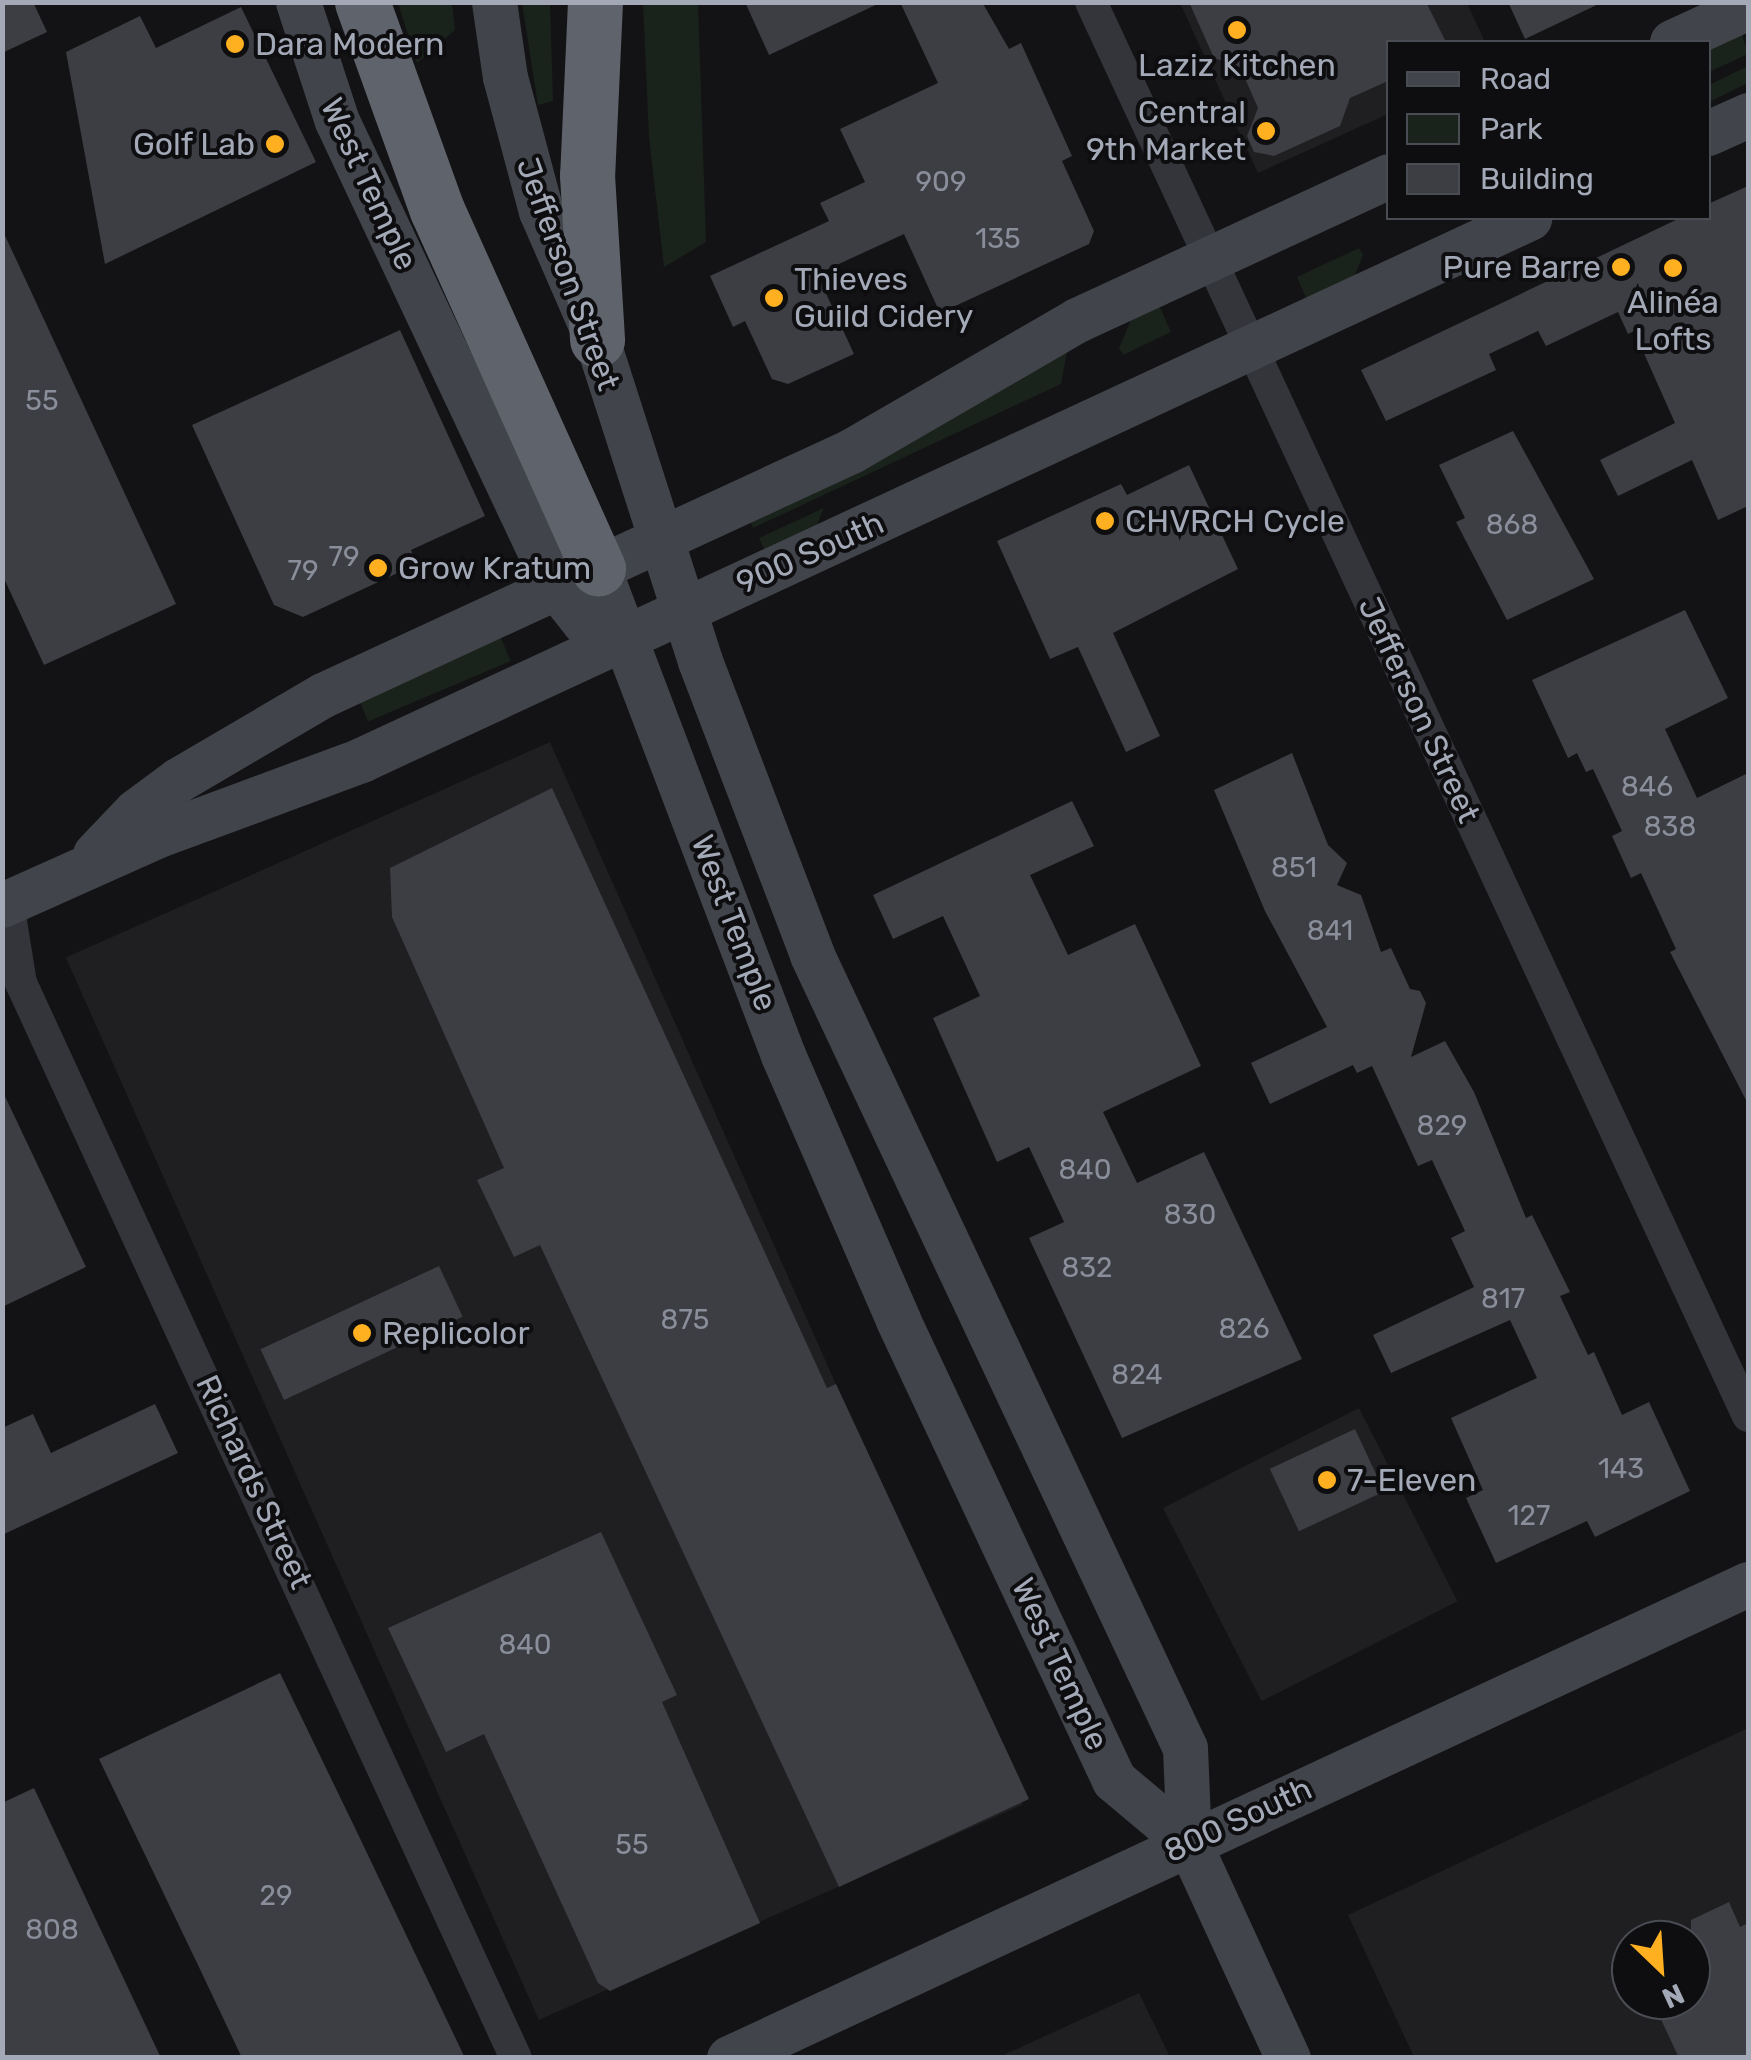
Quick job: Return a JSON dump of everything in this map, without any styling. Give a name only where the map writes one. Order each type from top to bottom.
[{"type":"highway","points":[[362,2],[578,578]]},
{"type":"highway","points":[[595,2],[587,174],[597,340]]},
{"type":"street","name":"West Temple","points":[[298,2],[337,121],[578,578],[626,638],[790,1073],[915,1355],[1114,1780],[1189,1843]]},
{"type":"street","name":"Jefferson Street","points":[[494,2],[505,77],[541,211],[597,340],[659,541]]},
{"type":"street","name":"Jefferson Street","points":[[1092,2],[1748,1416]]},
{"type":"street","points":[[1676,40],[1748,7]]},
{"type":"street","points":[[1711,133],[1748,115]]},
{"type":"street","name":"900 South","points":[[83,867],[136,811],[242,739],[876,439],[1034,343],[1386,177]]},
{"type":"street","name":"900 South","points":[[5,904],[83,867],[314,781],[1254,349],[1525,220]]},
{"type":"street","name":"West Temple","points":[[659,541],[812,955],[1185,1748],[1189,1843],[1288,2058]]},
{"type":"street","name":"Richards Street","points":[[5,904],[21,983],[516,2058]]},
{"type":"street","name":"800 South","points":[[729,2058],[1748,1584]]},
{"type":"shaded area","points":[[1180,3],[1467,3],[1484,40],[1386,40],[1386,115],[1258,173]]},
{"type":"shaded area","points":[[550,742],[1023,1804],[539,2020],[66,958]]},
{"type":"shaded area","points":[[1359,1408],[1458,1601],[1261,1701],[1163,1508]]},
{"type":"shaded area","points":[[1748,1728],[1748,2057],[1414,2057],[1348,1915]]},
{"type":"shaded area","points":[[1139,1993],[1170,2057],[999,2057]]},
{"type":"green space","points":[[398,3],[452,3],[455,30],[417,63]]},
{"type":"green space","points":[[522,3],[550,3],[553,101],[538,105]]},
{"type":"green space","points":[[643,3],[698,3],[706,242],[664,267],[649,137]]},
{"type":"green space","points":[[1741,31],[1748,54],[1711,71],[1711,41]]},
{"type":"green space","points":[[1748,66],[1748,83],[1711,101],[1711,84]]},
{"type":"green space","points":[[1359,248],[1363,255],[1348,292],[1311,310],[1297,277]]},
{"type":"green space","points":[[1158,303],[1171,332],[1123,355],[1119,348],[1136,309]]},
{"type":"green space","points":[[1068,347],[1061,384],[753,528],[747,514]]},
{"type":"green space","points":[[824,508],[806,549],[767,555],[759,538]]},
{"type":"green space","points":[[501,638],[511,661],[368,722],[358,699]]},
{"type":"building","points":[[2,2],[33,2],[47,32],[2,53]]},
{"type":"building","points":[[745,2],[882,2],[769,55]]},
{"type":"building","points":[[900,2],[982,2],[1009,49],[1021,43],[1072,156],[1062,161],[1094,231],[1089,244],[940,313],[904,234],[817,274],[854,354],[788,384],[772,379],[745,321],[733,327],[710,276],[829,221],[820,203],[865,182],[840,129],[938,83]]},
{"type":"building","points":[[1189,2],[1426,2],[1445,40],[1386,40],[1386,82],[1350,98],[1340,126],[1274,156],[1254,152],[1247,136],[1258,108],[1240,67],[1214,58]]},
{"type":"building","points":[[1508,2],[1603,2],[1525,39]]},
{"type":"building","points":[[241,7],[316,162],[105,264],[66,52],[140,16],[156,48]]},
{"type":"building","points":[[1748,186],[1748,506],[1718,520],[1692,460],[1618,496],[1600,460],[1675,423],[1634,331],[1628,334],[1618,312],[1546,346],[1538,331],[1489,354],[1496,370],[1386,421],[1361,370],[1676,220],[1711,220],[1711,203]]},
{"type":"building","points":[[2,229],[176,604],[44,665],[2,574]]},
{"type":"building","points":[[400,330],[485,516],[411,550],[417,564],[303,617],[274,605],[192,425]]},
{"type":"building","points":[[1513,431],[1594,579],[1507,620],[1456,522],[1465,518],[1439,465]]},
{"type":"building","points":[[1189,465],[1238,569],[1113,633],[1160,736],[1126,752],[1078,647],[1050,659],[997,541],[1121,484],[1127,495]]},
{"type":"building","points":[[1685,610],[1728,698],[1665,729],[1697,798],[1748,773],[1748,1104],[1670,952],[1676,949],[1641,873],[1631,878],[1612,836],[1622,831],[1593,769],[1586,772],[1577,753],[1568,758],[1532,680]]},
{"type":"building","points":[[1292,753],[1328,845],[1347,863],[1337,885],[1361,895],[1381,952],[1391,948],[1410,989],[1420,991],[1426,1003],[1411,1057],[1445,1041],[1474,1092],[1526,1218],[1532,1215],[1570,1292],[1560,1296],[1588,1355],[1594,1352],[1622,1415],[1649,1402],[1690,1491],[1595,1537],[1587,1521],[1496,1563],[1466,1498],[1483,1490],[1451,1418],[1537,1378],[1510,1320],[1391,1373],[1373,1335],[1474,1287],[1451,1238],[1465,1231],[1432,1160],[1418,1166],[1372,1066],[1357,1073],[1353,1065],[1270,1104],[1251,1063],[1327,1027],[1265,911],[1214,790]]},
{"type":"building","points":[[552,788],[827,1388],[836,1384],[1029,1799],[839,1887],[540,1245],[514,1257],[477,1180],[504,1168],[392,917],[390,868]]},
{"type":"building","points":[[1072,801],[1094,846],[1030,875],[1068,955],[1135,924],[1201,1066],[1103,1112],[1137,1183],[1204,1152],[1302,1359],[1122,1438],[1029,1238],[1064,1222],[1029,1147],[997,1162],[933,1018],[980,996],[943,916],[893,939],[873,895]]},
{"type":"building","points":[[2,1090],[86,1267],[2,1307]]},
{"type":"building","name":"Replicolor","points":[[439,1266],[463,1317],[284,1400],[260,1349]]},
{"type":"building","points":[[155,1404],[178,1453],[2,1535],[2,1428],[33,1414],[51,1453]]},
{"type":"building","name":"7-Eleven","points":[[1355,1429],[1384,1492],[1299,1531],[1270,1469]]},
{"type":"building","points":[[601,1532],[677,1695],[662,1702],[760,1923],[610,1991],[598,1983],[484,1734],[446,1752],[388,1628]]},
{"type":"building","points":[[280,1673],[465,2058],[242,2058],[99,1759]]},
{"type":"building","points":[[34,1788],[161,2058],[2,2058],[2,1803]]},
{"type":"building","points":[[1729,1902],[1740,1927],[1748,1923],[1748,2058],[1679,2058],[1661,2020],[1711,2020],[1711,1920],[1691,1920]]},
{"type":"place","name":"Laziz Kitchen","points":[[1237,30]]},
{"type":"place","name":"Dara Modern","points":[[235,44]]},
{"type":"place","name":"Central 9th Market","points":[[1266,131]]},
{"type":"place","name":"Golf Lab","points":[[275,144]]},
{"type":"place","name":"Pure Barre","points":[[1621,267]]},
{"type":"place","name":"Alinéa Lofts","points":[[1673,268]]},
{"type":"place","name":"Thieves Guild Cidery","points":[[774,298]]},
{"type":"place","name":"CHVRCH Cycle","points":[[1105,521]]},
{"type":"place","name":"Grow Kratum","points":[[378,568]]},
{"type":"place","name":"Replicolor","points":[[362,1333]]},
{"type":"place","name":"7-Eleven","points":[[1327,1480]]}]
